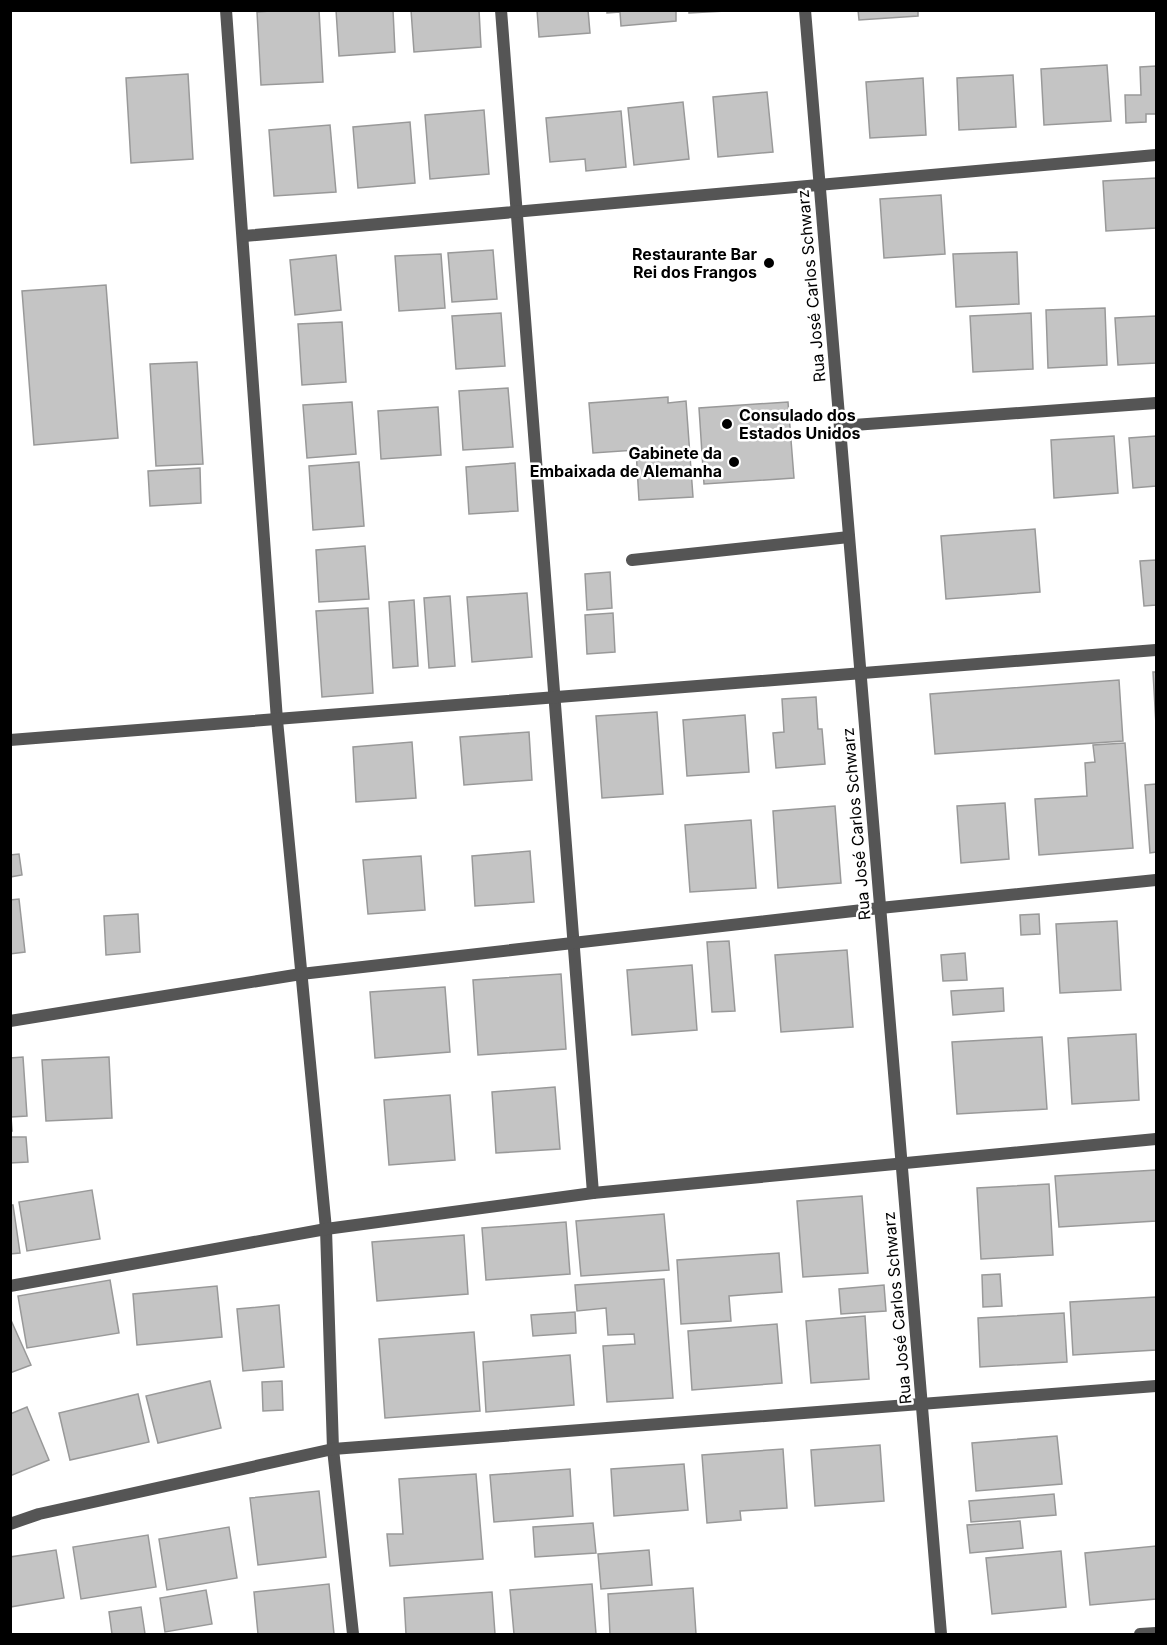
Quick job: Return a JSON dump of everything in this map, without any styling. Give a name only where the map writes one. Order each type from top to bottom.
[{"type":"street","points":[[226,10],[278,720],[326,1229],[333,1449],[353,1635]]},
{"type":"street","points":[[501,10],[593,1193]]},
{"type":"street","name":"Rua José Carlos Schwarz","points":[[805,10],[942,1635]]},
{"type":"street","points":[[244,236],[1156,155]]},
{"type":"street","points":[[840,426],[1156,403]]},
{"type":"street","points":[[632,560],[849,537]]},
{"type":"street","points":[[10,740],[1156,650]]},
{"type":"street","points":[[10,1021],[301,974],[880,908],[1156,880]]},
{"type":"street","points":[[10,1286],[326,1229],[593,1193],[1156,1139]]},
{"type":"street","points":[[10,1524],[39,1514],[333,1449],[1156,1386]]},
{"type":"street","points":[[1140,1635],[1156,1633]]},
{"type":"building","points":[[319,10],[323,82],[261,85],[257,12]]},
{"type":"building","points":[[336,10],[393,10],[395,52],[339,56]]},
{"type":"building","points":[[411,10],[479,10],[481,47],[414,52]]},
{"type":"building","points":[[537,10],[588,10],[590,33],[539,37]]},
{"type":"building","points":[[607,10],[676,10],[676,21],[621,26],[620,12],[607,13]]},
{"type":"building","points":[[689,10],[745,10],[689,13]]},
{"type":"building","points":[[858,10],[918,10],[918,16],[859,20]]},
{"type":"building","points":[[1107,65],[1111,121],[1044,125],[1041,69]]},
{"type":"building","points":[[1156,66],[1156,114],[1146,114],[1146,122],[1126,123],[1125,95],[1141,95],[1140,67]]},
{"type":"building","points":[[188,74],[193,159],[131,163],[126,78]]},
{"type":"building","points":[[1013,75],[1016,127],[959,130],[957,78]]},
{"type":"building","points":[[923,78],[926,135],[870,138],[866,82]]},
{"type":"building","points":[[767,92],[773,152],[718,157],[713,97]]},
{"type":"building","points":[[683,102],[689,159],[634,165],[628,108]]},
{"type":"building","points":[[484,110],[489,174],[430,179],[425,115]]},
{"type":"building","points":[[621,111],[626,167],[586,171],[585,159],[550,162],[546,118]]},
{"type":"building","points":[[410,122],[415,183],[358,188],[353,127]]},
{"type":"building","points":[[330,125],[336,192],[274,196],[269,130]]},
{"type":"building","points":[[1156,178],[1156,228],[1106,231],[1103,181]]},
{"type":"building","points":[[941,195],[945,254],[884,258],[880,199]]},
{"type":"building","points":[[493,250],[497,299],[452,302],[448,253]]},
{"type":"building","points":[[1017,252],[1019,304],[956,307],[953,254]]},
{"type":"building","points":[[441,254],[445,308],[399,311],[395,256]]},
{"type":"building","points":[[336,255],[341,310],[295,315],[290,260]]},
{"type":"building","points":[[106,285],[118,438],[34,445],[22,291]]},
{"type":"building","points":[[1105,308],[1107,365],[1048,368],[1046,310]]},
{"type":"building","points":[[501,313],[505,366],[456,369],[452,316]]},
{"type":"building","points":[[1031,313],[1033,369],[973,372],[970,316]]},
{"type":"building","points":[[1156,316],[1156,363],[1118,365],[1115,318]]},
{"type":"building","points":[[342,322],[346,382],[302,385],[298,324]]},
{"type":"building","points":[[197,362],[203,464],[156,466],[150,364]]},
{"type":"building","points":[[508,388],[513,447],[463,450],[459,391]]},
{"type":"building","points":[[668,397],[668,403],[686,401],[693,497],[639,500],[636,450],[593,453],[589,403]]},
{"type":"building","points":[[352,402],[356,454],[307,458],[303,405]]},
{"type":"building","points":[[788,402],[794,478],[704,484],[699,408]]},
{"type":"building","points":[[438,407],[441,455],[381,459],[378,411]]},
{"type":"building","points":[[1114,436],[1118,493],[1054,498],[1051,440]]},
{"type":"building","points":[[1156,436],[1156,486],[1133,488],[1129,438]]},
{"type":"building","points":[[359,462],[364,526],[313,530],[309,466]]},
{"type":"building","points":[[515,463],[518,511],[469,514],[466,467]]},
{"type":"building","points":[[200,468],[201,503],[150,506],[148,471]]},
{"type":"building","points":[[1035,529],[1040,592],[946,599],[941,536]]},
{"type":"building","points":[[365,546],[369,599],[319,602],[316,550]]},
{"type":"building","points":[[1156,560],[1156,605],[1144,606],[1140,561]]},
{"type":"building","points":[[610,572],[612,608],[587,610],[585,574]]},
{"type":"building","points":[[527,593],[532,657],[472,662],[467,597]]},
{"type":"building","points":[[450,596],[455,666],[429,668],[424,598]]},
{"type":"building","points":[[414,600],[418,666],[393,668],[389,602]]},
{"type":"building","points":[[368,608],[373,693],[322,697],[316,611]]},
{"type":"building","points":[[613,613],[615,652],[587,654],[585,615]]},
{"type":"building","points":[[1153,672],[1156,672],[1156,725]]},
{"type":"building","points":[[1119,680],[1123,741],[935,754],[930,694]]},
{"type":"building","points":[[816,697],[818,729],[822,729],[825,764],[776,768],[773,733],[784,732],[782,699]]},
{"type":"building","points":[[657,712],[663,794],[602,798],[596,716]]},
{"type":"building","points":[[745,715],[749,772],[687,776],[683,720]]},
{"type":"building","points":[[529,732],[532,780],[464,785],[460,737]]},
{"type":"building","points":[[412,742],[416,798],[356,802],[353,747]]},
{"type":"building","points":[[1125,743],[1133,848],[1039,855],[1035,799],[1087,796],[1085,763],[1095,762],[1093,745]]},
{"type":"building","points":[[1156,784],[1156,852],[1150,853],[1145,785]]},
{"type":"building","points":[[1005,803],[1009,859],[961,863],[957,806]]},
{"type":"building","points":[[835,806],[841,883],[778,888],[773,811]]},
{"type":"building","points":[[751,820],[756,888],[690,892],[685,825]]},
{"type":"building","points":[[530,851],[534,902],[475,906],[472,856]]},
{"type":"building","points":[[19,854],[22,875],[10,877],[10,855]]},
{"type":"building","points":[[421,856],[425,910],[368,914],[363,860]]},
{"type":"building","points":[[19,899],[25,952],[10,954],[10,900]]},
{"type":"building","points":[[138,914],[140,952],[106,955],[104,916]]},
{"type":"building","points":[[1039,914],[1040,934],[1021,935],[1020,915]]},
{"type":"building","points":[[1117,921],[1121,990],[1060,993],[1056,924]]},
{"type":"building","points":[[729,941],[735,1011],[712,1012],[707,942]]},
{"type":"building","points":[[847,950],[853,1027],[781,1032],[775,955]]},
{"type":"building","points":[[965,953],[967,980],[943,981],[941,955]]},
{"type":"building","points":[[692,965],[697,1030],[632,1035],[627,970]]},
{"type":"building","points":[[561,974],[566,1049],[478,1055],[473,980]]},
{"type":"building","points":[[445,987],[450,1052],[375,1058],[370,992]]},
{"type":"building","points":[[1003,988],[1004,1011],[953,1015],[951,991]]},
{"type":"building","points":[[1136,1034],[1139,1100],[1072,1104],[1068,1038]]},
{"type":"building","points":[[1042,1037],[1047,1109],[957,1114],[952,1042]]},
{"type":"building","points":[[23,1057],[27,1116],[11,1117],[12,1131],[10,1131],[10,1058]]},
{"type":"building","points":[[109,1057],[112,1118],[46,1121],[42,1060]]},
{"type":"building","points":[[555,1087],[560,1149],[496,1153],[492,1092]]},
{"type":"building","points":[[450,1095],[455,1160],[389,1165],[384,1100]]},
{"type":"building","points":[[10,1137],[26,1137],[28,1162],[10,1163]]},
{"type":"building","points":[[1156,1170],[1156,1221],[1059,1227],[1055,1176]]},
{"type":"building","points":[[1049,1184],[1053,1255],[981,1259],[977,1188]]},
{"type":"building","points":[[92,1190],[100,1239],[27,1251],[19,1202]]},
{"type":"building","points":[[862,1196],[868,1273],[803,1277],[797,1201]]},
{"type":"building","points":[[10,1205],[13,1205],[20,1253],[10,1254]]},
{"type":"building","points":[[664,1214],[669,1270],[581,1276],[576,1221]]},
{"type":"building","points":[[566,1222],[570,1274],[486,1280],[482,1228]]},
{"type":"building","points":[[464,1235],[468,1294],[377,1301],[372,1242]]},
{"type":"building","points":[[779,1253],[782,1292],[729,1296],[731,1321],[681,1324],[677,1260]]},
{"type":"building","points":[[1000,1274],[1002,1306],[983,1307],[982,1275]]},
{"type":"building","points":[[664,1279],[673,1398],[607,1402],[603,1346],[635,1344],[634,1334],[608,1335],[606,1308],[577,1311],[575,1285]]},
{"type":"building","points":[[110,1280],[119,1333],[27,1348],[18,1296]]},
{"type":"building","points":[[884,1285],[886,1311],[841,1314],[839,1289]]},
{"type":"building","points":[[217,1286],[222,1337],[137,1345],[133,1294]]},
{"type":"building","points":[[1156,1297],[1156,1350],[1073,1355],[1070,1302]]},
{"type":"building","points":[[279,1305],[284,1367],[243,1371],[237,1309]]},
{"type":"building","points":[[575,1312],[576,1333],[533,1336],[531,1315]]},
{"type":"building","points":[[1064,1313],[1067,1362],[980,1367],[978,1318]]},
{"type":"building","points":[[865,1316],[869,1379],[811,1383],[806,1321]]},
{"type":"building","points":[[10,1318],[31,1365],[10,1373]]},
{"type":"building","points":[[777,1324],[782,1383],[692,1390],[688,1331]]},
{"type":"building","points":[[474,1332],[480,1411],[385,1418],[379,1339]]},
{"type":"building","points":[[570,1355],[574,1405],[486,1412],[483,1362]]},
{"type":"building","points":[[210,1381],[221,1428],[158,1443],[146,1396]]},
{"type":"building","points":[[282,1381],[283,1410],[263,1411],[262,1382]]},
{"type":"building","points":[[138,1394],[149,1442],[70,1460],[59,1413]]},
{"type":"building","points":[[27,1407],[49,1460],[10,1476],[10,1414]]},
{"type":"building","points":[[1057,1436],[1062,1484],[976,1491],[972,1443]]},
{"type":"building","points":[[880,1445],[884,1501],[815,1506],[811,1450]]},
{"type":"building","points":[[783,1449],[787,1508],[740,1511],[741,1520],[707,1523],[702,1455]]},
{"type":"building","points":[[684,1464],[688,1510],[614,1516],[611,1469]]},
{"type":"building","points":[[570,1469],[573,1516],[494,1522],[490,1475]]},
{"type":"building","points":[[476,1474],[483,1559],[390,1566],[387,1534],[403,1534],[399,1479]]},
{"type":"building","points":[[319,1491],[326,1557],[258,1565],[250,1498]]},
{"type":"building","points":[[1054,1494],[1056,1515],[971,1522],[969,1501]]},
{"type":"building","points":[[1020,1521],[1023,1548],[970,1553],[967,1525]]},
{"type":"building","points":[[593,1523],[596,1553],[535,1557],[533,1527]]},
{"type":"building","points":[[229,1527],[237,1578],[167,1590],[159,1539]]},
{"type":"building","points":[[148,1535],[156,1587],[81,1599],[73,1547]]},
{"type":"building","points":[[1156,1546],[1156,1599],[1090,1605],[1085,1553]]},
{"type":"building","points":[[56,1550],[64,1598],[10,1607],[10,1557]]},
{"type":"building","points":[[649,1550],[652,1585],[601,1589],[598,1554]]},
{"type":"building","points":[[1061,1551],[1066,1607],[992,1614],[986,1558]]},
{"type":"building","points":[[329,1584],[334,1634],[258,1634],[254,1592]]},
{"type":"building","points":[[592,1584],[596,1634],[514,1634],[510,1590]]},
{"type":"building","points":[[693,1588],[696,1634],[610,1634],[608,1594]]},
{"type":"building","points":[[206,1590],[212,1624],[165,1632],[160,1598]]},
{"type":"building","points":[[492,1592],[495,1634],[406,1634],[404,1598]]},
{"type":"building","points":[[141,1607],[145,1634],[112,1634],[109,1612]]},
{"type":"place","name":"Restaurante Bar Rei dos Frangos","points":[[769,263]]},
{"type":"place","name":"Consulado dos Estados Unidos","points":[[727,424]]},
{"type":"place","name":"Gabinete da Embaixada de Alemanha","points":[[734,462]]}]
